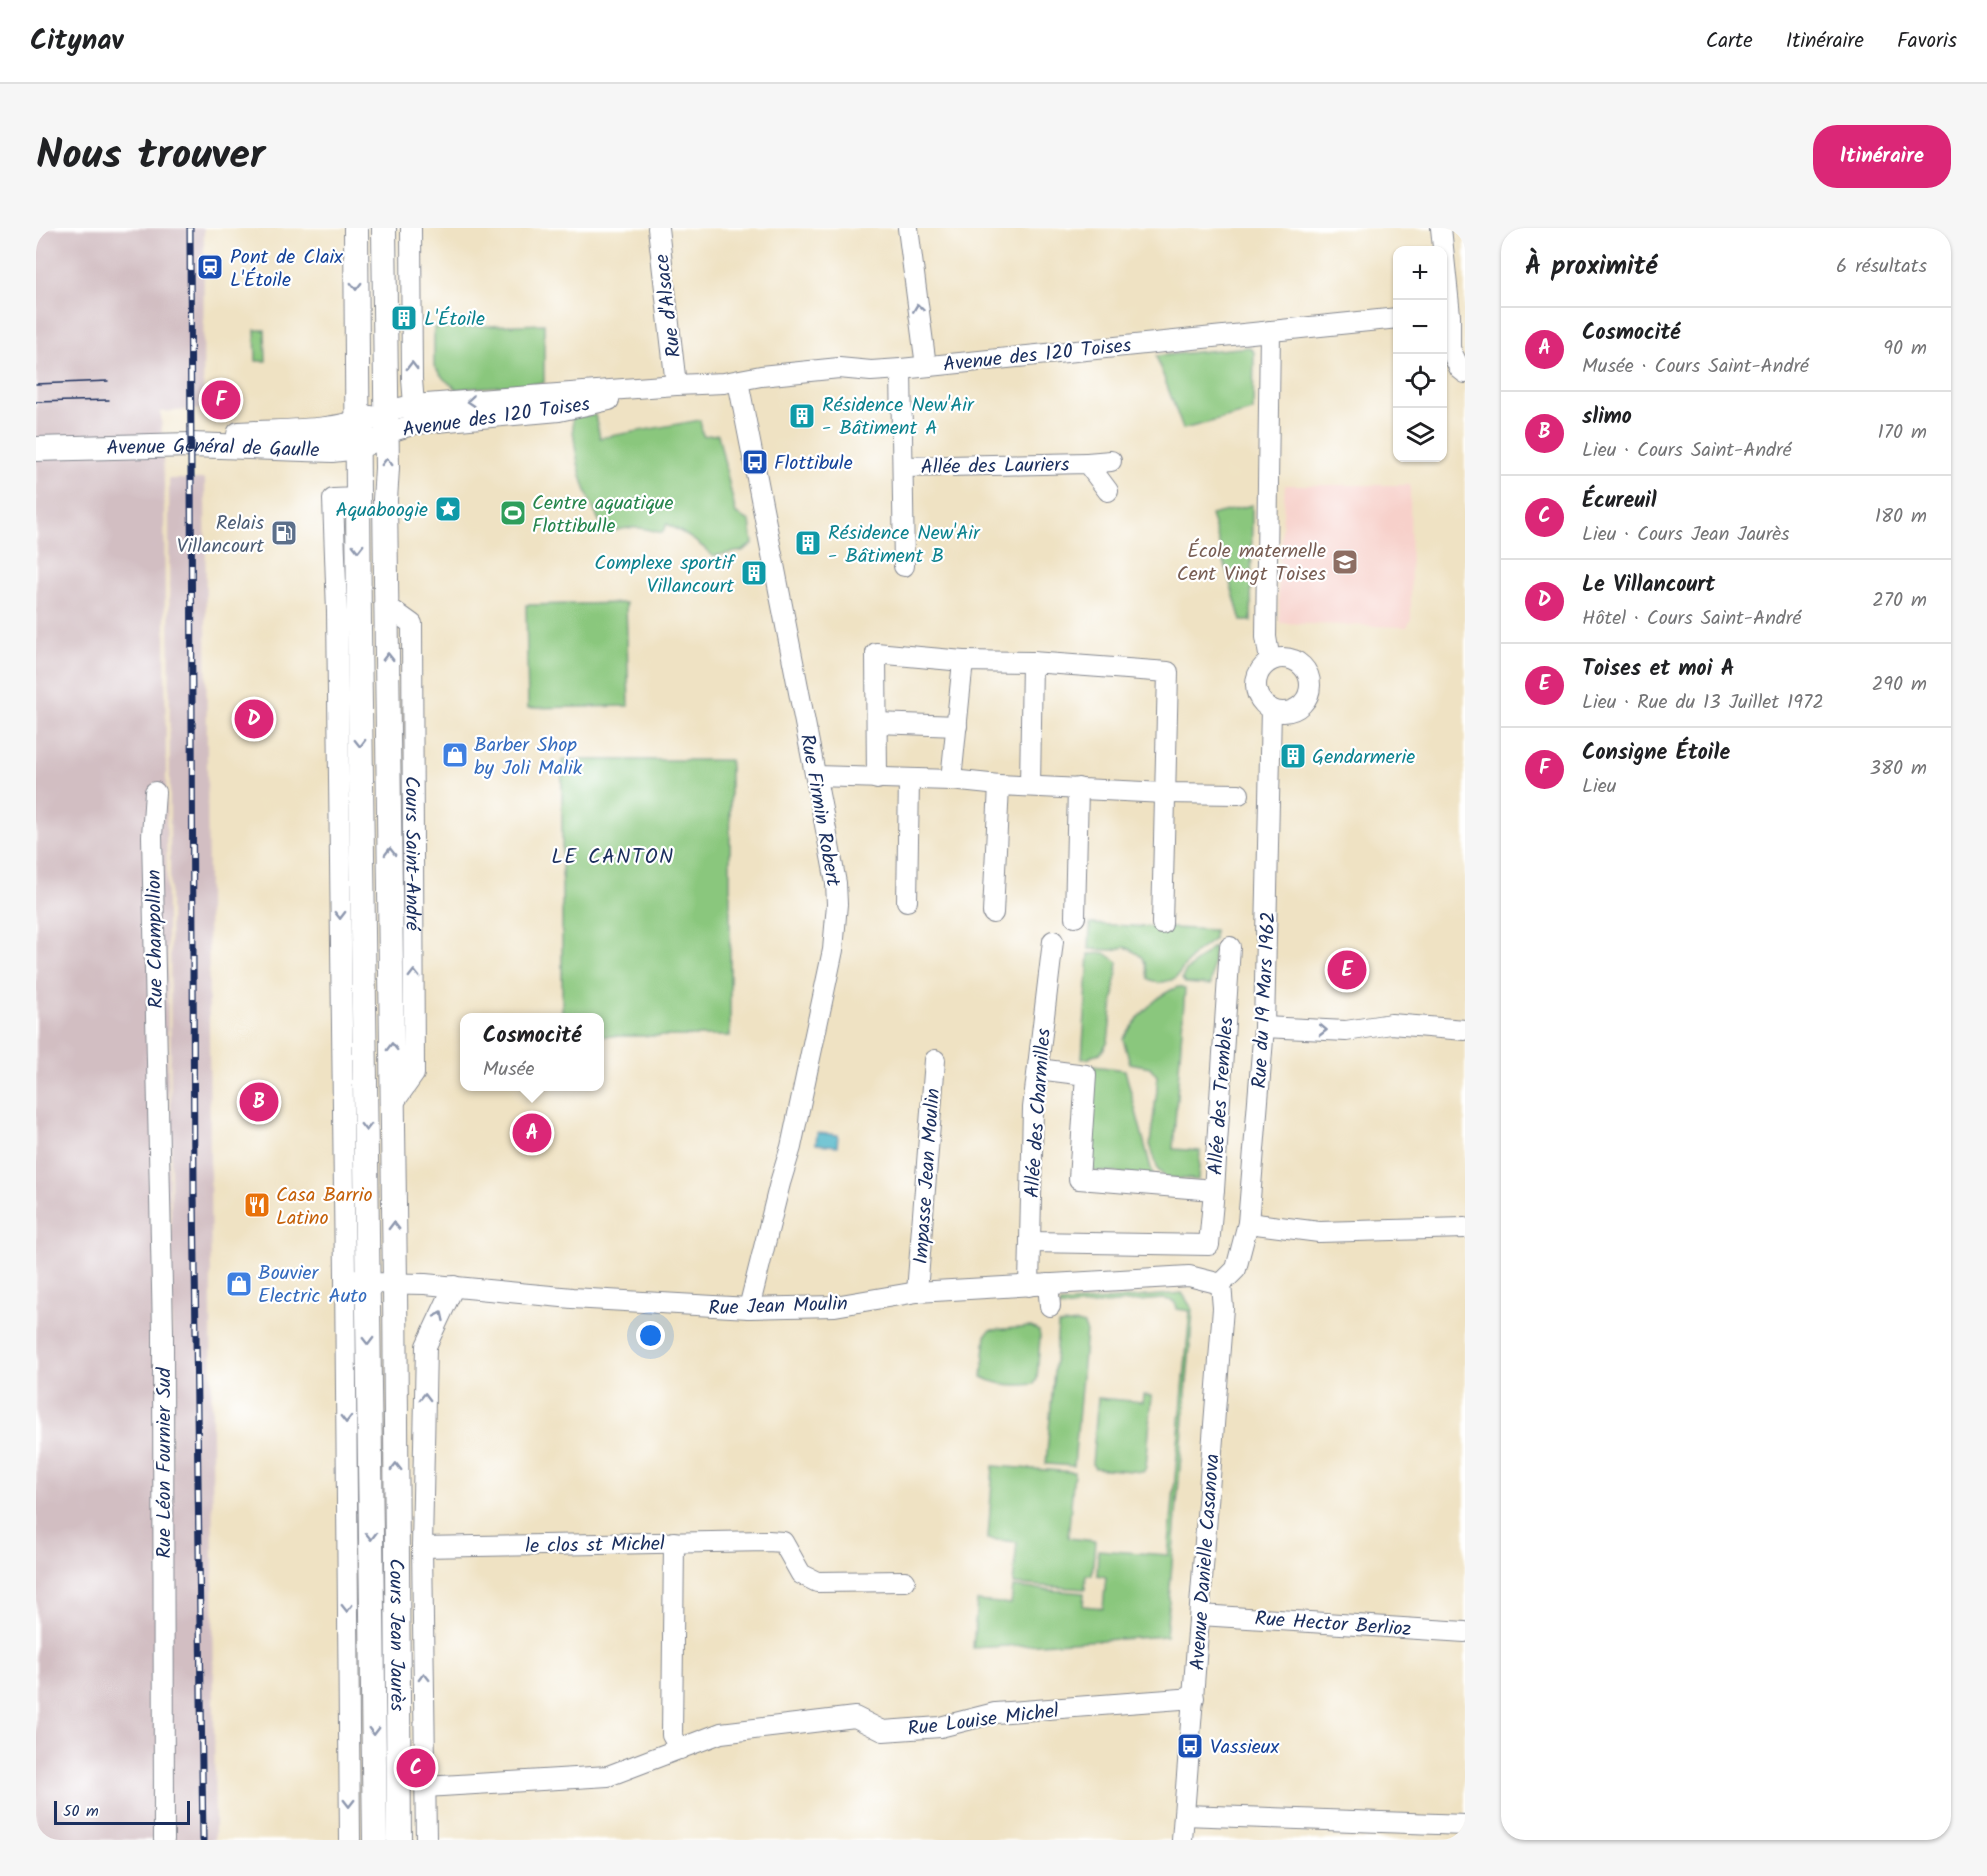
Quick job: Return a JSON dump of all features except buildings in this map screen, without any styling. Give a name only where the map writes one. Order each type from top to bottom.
[{"type":"main road","points":[[356,228],[363,940]]},
{"type":"main road","name":"Cours Saint-André","points":[[384,228],[393,1168]]},
{"type":"main road","name":"Avenue Général de Gaulle","points":[[36,449],[191,445],[300,450],[358,436],[386,422]]},
{"type":"main road","name":"Avenue Général de Gaulle","points":[[36,441],[210,436],[324,429],[358,436]]},
{"type":"main road","name":"Cours Jean Jaurès","points":[[363,940],[375,1840]]},
{"type":"main road","name":"Cours Jean Jaurès","points":[[393,1168],[399,1840]]},
{"type":"street","points":[[411,228],[414,414]]},
{"type":"street","name":"Rue d'Alsace","points":[[658,228],[676,385]]},
{"type":"street","points":[[908,228],[926,366]]},
{"type":"street","points":[[1441,228],[1452,314],[1450,349],[1460,369],[1465,373]]},
{"type":"street","points":[[1452,314],[1465,328]]},
{"type":"street","name":"Avenue des 120 Toises","points":[[386,422],[414,414],[676,385],[738,381],[839,368],[870,371],[901,369],[1393,318]]},
{"type":"street","points":[[1270,330],[1266,637],[1270,661]]},
{"type":"street","points":[[901,369],[904,566]]},
{"type":"street","name":"Rue Firmin Robert","points":[[738,381],[816,776],[836,883],[837,903],[833,950],[791,1147],[777,1193],[749,1308]]},
{"type":"street","name":"Allée des Lauriers","points":[[904,467],[1111,461]]},
{"type":"street","name":"Allée des Lauriers","points":[[1087,463],[1108,491]]},
{"type":"street","points":[[350,1840],[337,612],[333,499],[358,498]]},
{"type":"street","points":[[337,612],[359,629]]},
{"type":"street","points":[[877,779],[876,653],[963,661],[1032,662],[1168,672],[1162,924]]},
{"type":"street","points":[[1284,657],[1298,662],[1307,672],[1310,686],[1307,698],[1299,707],[1287,712],[1271,709],[1260,700],[1256,686],[1259,671],[1270,661],[1284,657]]},
{"type":"street","points":[[951,780],[963,661]]},
{"type":"street","points":[[1030,786],[1032,662]]},
{"type":"street","name":"Rue du 19 Mars 1962","points":[[1221,1284],[1236,1269],[1248,1223],[1264,1028],[1271,709]]},
{"type":"street","points":[[877,723],[957,726]]},
{"type":"street","points":[[816,776],[951,780],[999,785],[1165,793],[1239,794]]},
{"type":"street","points":[[907,901],[909,780]]},
{"type":"street","points":[[993,913],[999,785]]},
{"type":"street","points":[[1075,917],[1078,789]]},
{"type":"street","name":"Rue Champollion","points":[[155,792],[152,836],[158,1085]]},
{"type":"street","points":[[341,995],[351,978],[350,960],[363,940]]},
{"type":"street","name":"Allée des Charmilles","points":[[1050,1306],[1038,1285],[1030,1242],[1034,1108],[1053,941]]},
{"type":"street","name":"Allée des Trembles","points":[[1030,1242],[1209,1245],[1230,947]]},
{"type":"street","points":[[1264,1028],[1346,1031],[1391,1024],[1465,1030]]},
{"type":"street","name":"Impasse Jean Moulin","points":[[917,1292],[934,1060]]},
{"type":"street","points":[[1038,1069],[1086,1075],[1079,1179],[1214,1190]]},
{"type":"street","name":"Rue Léon Fournier Sud","points":[[158,1085],[163,1344],[164,1840]]},
{"type":"street","points":[[1248,1223],[1319,1232],[1465,1228]]},
{"type":"street","points":[[345,1276],[368,1282]]},
{"type":"street","name":"Rue Jean Moulin","points":[[368,1282],[454,1287],[594,1300],[749,1308],[835,1306],[917,1292],[1189,1276],[1221,1284]]},
{"type":"street","name":"Avenue Danielle Casanova","points":[[1182,1840],[1223,1308],[1221,1284]]},
{"type":"street","name":"Cours Jean Jaurès","points":[[426,1840],[422,1547],[426,1346],[454,1287]]},
{"type":"street","points":[[395,1429],[423,1448]]},
{"type":"street","points":[[347,1487],[370,1462]]},
{"type":"street","points":[[674,1542],[672,1736],[680,1749]]},
{"type":"street","name":"le clos st Michel","points":[[422,1547],[783,1542],[801,1574],[817,1582],[905,1581]]},
{"type":"street","name":"Rue Hector Berlioz","points":[[1200,1615],[1465,1632]]},
{"type":"street","name":"Rue Louise Michel","points":[[425,1787],[608,1776],[721,1733],[855,1717],[883,1731],[940,1727],[995,1713],[1194,1698]]},
{"type":"street","points":[[1184,1815],[1465,1825]]},
{"type":"shaded area","points":[[36,228],[204,228],[203,409],[161,412],[164,482],[172,1631],[169,479],[205,479],[215,1840],[36,1840]]},
{"type":"shaded area","name":"École maternelle Cent Vingt Toises","points":[[1285,485],[1410,485],[1411,620],[1407,627],[1280,623],[1278,589]]},
{"type":"green space","points":[[544,324],[544,383],[457,389],[444,379],[434,366],[434,328]]},
{"type":"green space","points":[[255,330],[265,330],[266,361],[256,361]]},
{"type":"green space","points":[[1249,347],[1254,352],[1253,411],[1183,429],[1156,356]]},
{"type":"green space","points":[[595,415],[600,438],[700,420],[703,436],[718,434],[736,514],[750,521],[753,544],[742,551],[713,556],[691,538],[667,524],[662,533],[634,528],[606,533],[586,491],[573,433],[572,417]]},
{"type":"green space","points":[[1252,505],[1251,621],[1241,621],[1211,515]]},
{"type":"green space","points":[[626,603],[629,706],[528,708],[526,605]]},
{"type":"green space","points":[[562,760],[730,760],[730,1036],[604,1036],[604,1013],[562,1013]]},
{"type":"green space","points":[[1090,924],[1214,930],[1214,939],[1194,954],[1175,979],[1159,983],[1148,979],[1146,967],[1140,955],[1125,947],[1113,950],[1089,949]]},
{"type":"green space","points":[[1214,946],[1211,985],[1185,983],[1182,979],[1185,972]]},
{"type":"green space","points":[[1105,953],[1118,962],[1108,1041],[1101,1053],[1082,1059],[1089,954]]},
{"type":"green space","points":[[1178,987],[1185,989],[1173,1149],[1200,1151],[1198,1180],[1165,1177],[1158,1170],[1150,1144],[1157,1076],[1150,1067],[1130,1063],[1123,1039],[1154,1002]]},
{"type":"green space","points":[[1093,1066],[1125,1070],[1153,1176],[1094,1171],[1088,1163]]},
{"type":"green space","points":[[1182,1293],[1193,1310],[1166,1636],[973,1648],[977,1601],[1011,1604],[1013,1587],[1084,1593],[1083,1606],[1103,1608],[1106,1577],[1097,1575],[1098,1550],[1168,1555],[1190,1311],[1177,1309],[1174,1302],[1163,1299],[1059,1308],[1060,1304]]},
{"type":"green space","points":[[1078,1323],[1084,1325],[1086,1330],[1074,1466],[1046,1464],[1058,1325]]},
{"type":"green space","points":[[1031,1327],[1039,1331],[1040,1337],[1037,1379],[1034,1384],[1007,1384],[982,1377],[986,1334],[991,1330]]},
{"type":"green space","points":[[1144,1395],[1152,1396],[1146,1468],[1143,1472],[1095,1468],[1092,1464],[1098,1398],[1143,1402]]},
{"type":"green space","points":[[993,1466],[1074,1472],[1068,1538],[1095,1541],[1092,1575],[1086,1575],[1085,1589],[1013,1584],[1017,1542],[988,1539]]},
{"type":"water","points":[[817,1133],[838,1135],[837,1146],[816,1144]]},
{"type":"tram line","points":[[36,384],[108,381]]},
{"type":"tram line","points":[[36,402],[109,400]]},
{"type":"railway","points":[[190,228],[194,1193],[203,1840]]},
{"type":"place","name":"Pont de Claix L'Étoile","points":[[210,267]]},
{"type":"place","name":"L'Étoile","points":[[404,318]]},
{"type":"place","name":"Consigne Étoile","points":[[221,400]]},
{"type":"place","name":"Résidence New'Air - Bâtiment A","points":[[802,416]]},
{"type":"place","name":"Flottibule","points":[[755,462]]},
{"type":"place","name":"Aquaboogie","points":[[448,509]]},
{"type":"place","name":"Centre aquatique Flottibulle","points":[[513,513]]},
{"type":"place","name":"Relais Villancourt","points":[[284,533]]},
{"type":"place","name":"Résidence New'Air - Bâtiment B","points":[[808,543]]},
{"type":"place","name":"École maternelle Cent Vingt Toises","points":[[1345,562]]},
{"type":"place","name":"Complexe sportif Villancourt","points":[[754,573]]},
{"type":"place","name":"Le Villancourt","points":[[254,719]]},
{"type":"place","name":"Barber Shop by Joli Malik","points":[[455,755]]},
{"type":"place","name":"Gendarmerie","points":[[1293,756]]},
{"type":"place","name":"Toises et moi A","points":[[1347,970]]},
{"type":"place","name":"slimo","points":[[259,1102]]},
{"type":"place","name":"Cosmocité","points":[[532,1133]]},
{"type":"place","name":"Casa Barrio Latino","points":[[257,1205]]},
{"type":"place","name":"Bouvier Electric Auto","points":[[239,1284]]},
{"type":"place","name":"Vassieux","points":[[1190,1746]]},
{"type":"place","name":"Écureuil","points":[[416,1768]]},
{"type":"district","name":"LE CANTON","points":[[613,856]]}]
